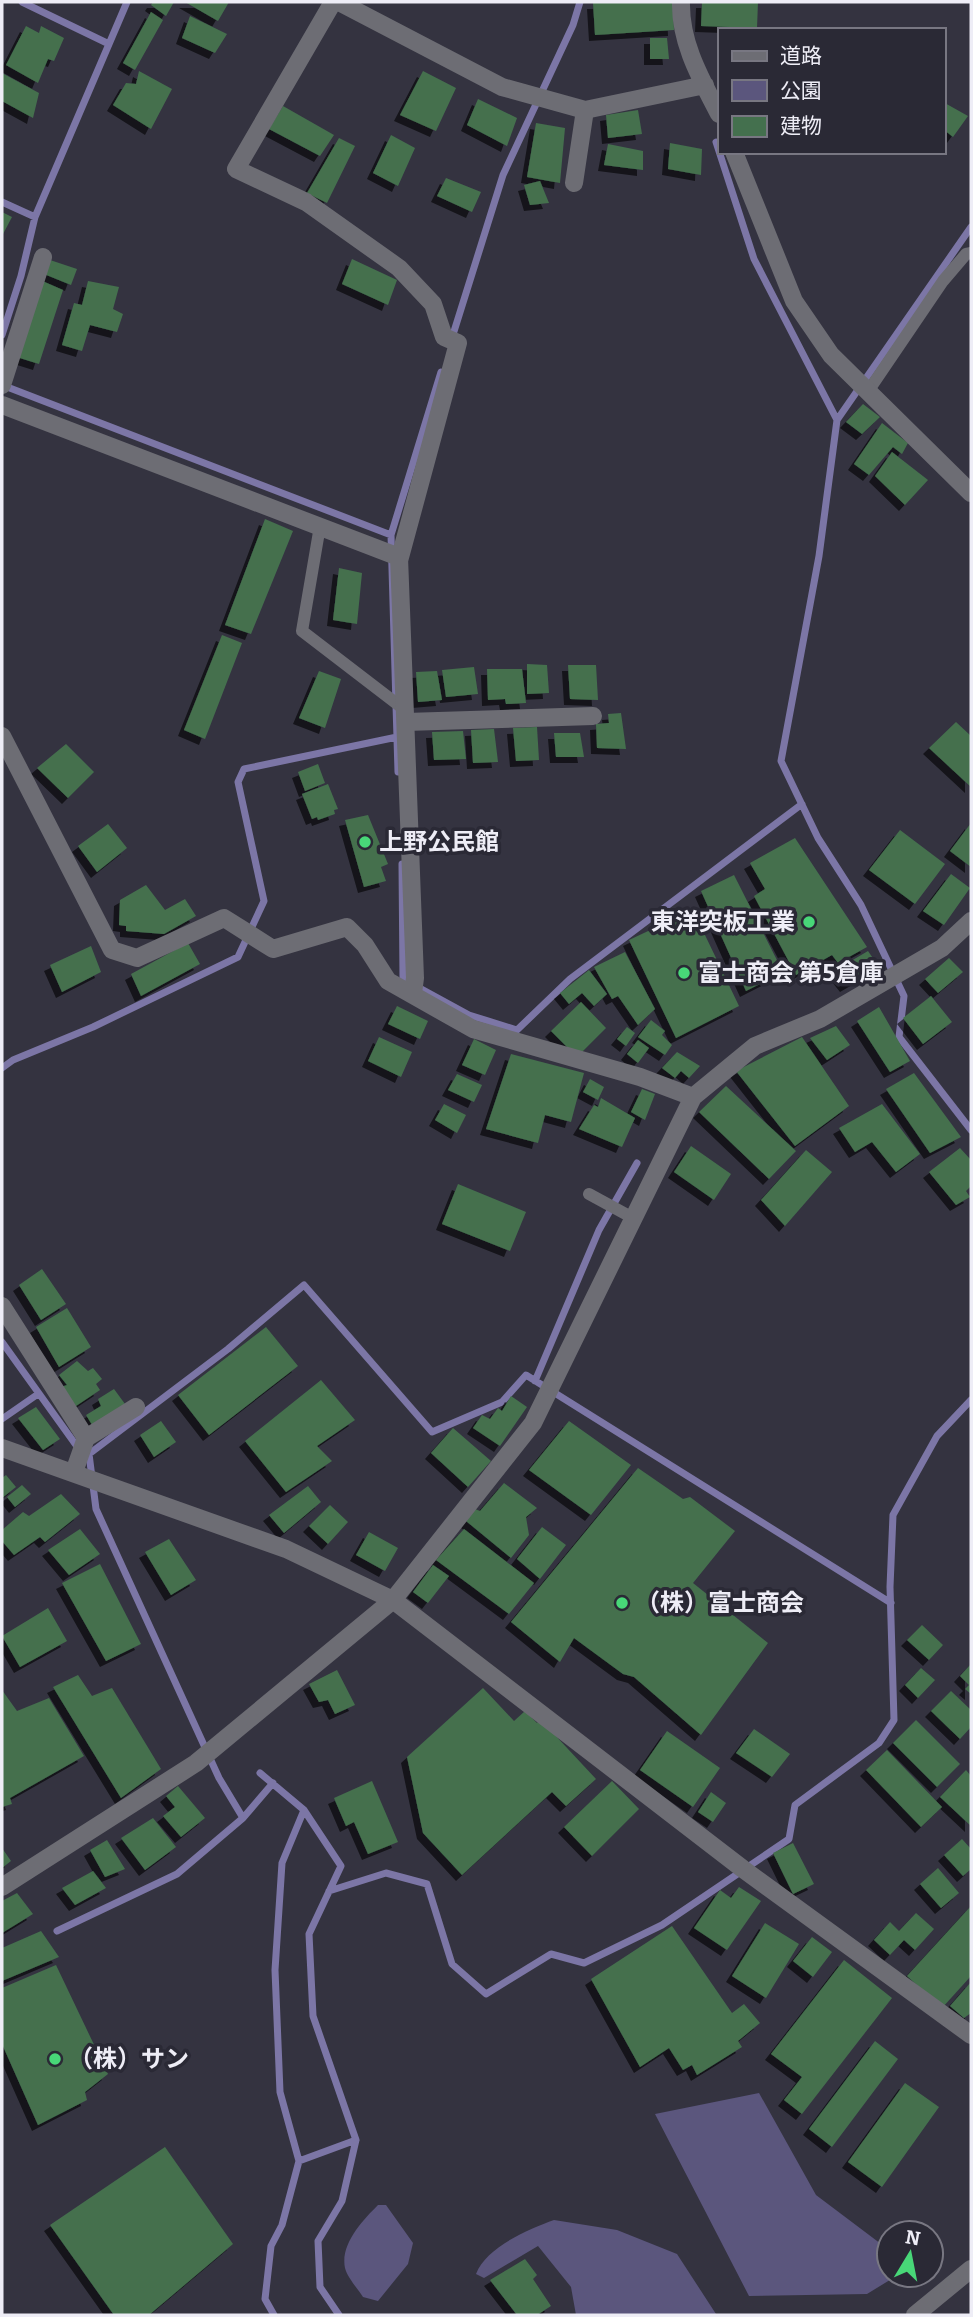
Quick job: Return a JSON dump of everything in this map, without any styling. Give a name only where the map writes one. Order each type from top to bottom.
[{"type":"street","points":[[333,2],[236,169],[306,202],[399,268],[433,304],[444,337],[458,343],[394,556],[405,716],[414,986]]},
{"type":"street","points":[[339,2],[502,87],[585,110],[705,85]]},
{"type":"street","points":[[681,2],[681,15],[694,66],[718,112]]},
{"type":"street","points":[[574,183],[585,110]]},
{"type":"street","points":[[735,154],[794,301],[831,355],[971,493]]},
{"type":"street","points":[[2,385],[43,257]]},
{"type":"street","points":[[2,405],[394,556]]},
{"type":"street","points":[[405,716],[593,716]]},
{"type":"street","points":[[2,736],[112,950],[136,958],[224,918],[273,949],[346,926],[365,945],[388,981],[414,986],[474,1029],[640,1077],[693,1097]]},
{"type":"street","points":[[2,1887],[196,1763],[393,1600],[533,1423],[626,1214],[693,1097],[755,1046],[820,1019],[942,948],[971,921]]},
{"type":"street","points":[[2,1306],[85,1461]]},
{"type":"street","points":[[85,1461],[136,1407]]},
{"type":"street","points":[[2,1448],[85,1461],[286,1549],[393,1600],[743,1870],[971,2035]]},
{"type":"street","points":[[915,2315],[971,2269]]},
{"type":"lane","points":[[869,390],[943,281],[966,254],[971,253]]},
{"type":"lane","points":[[320,526],[302,631],[386,695],[405,716]]},
{"type":"lane","points":[[589,1194],[626,1214]]},
{"type":"green space","points":[[759,2093],[816,2195],[875,2239],[875,2289],[867,2294],[749,2296],[655,2114]]},
{"type":"green space","points":[[378,2205],[386,2205],[413,2243],[408,2264],[378,2301],[363,2297],[348,2275],[344,2259],[354,2233]]},
{"type":"green space","points":[[554,2220],[617,2230],[677,2254],[716,2314],[576,2315],[571,2287],[538,2246],[484,2278],[476,2274],[481,2264],[498,2247]]},
{"type":"building","points":[[153,2],[174,2],[166,16],[151,5]]},
{"type":"building","points":[[185,2],[229,2],[218,21]]},
{"type":"building","points":[[673,2],[674,30],[595,35],[593,3]]},
{"type":"building","points":[[702,2],[758,2],[757,28],[701,26]]},
{"type":"building","points":[[151,12],[163,20],[135,70],[123,63]]},
{"type":"building","points":[[190,16],[227,34],[215,53],[182,38]]},
{"type":"building","points":[[26,26],[39,33],[41,26],[64,38],[54,61],[48,59],[38,83],[6,65]]},
{"type":"building","points":[[650,38],[667,38],[669,59],[650,59]]},
{"type":"building","points":[[139,71],[172,89],[151,129],[113,105],[126,83],[136,84]]},
{"type":"building","points":[[423,71],[456,88],[436,131],[400,115]]},
{"type":"building","points":[[2,73],[39,93],[33,118],[2,101]]},
{"type":"building","points":[[478,99],[517,118],[507,146],[467,125]]},
{"type":"building","points":[[945,103],[968,116],[953,137],[945,131]]},
{"type":"building","points":[[283,106],[334,135],[320,156],[269,129]]},
{"type":"building","points":[[638,110],[642,134],[608,138],[606,115]]},
{"type":"building","points":[[536,123],[565,128],[560,183],[527,177]]},
{"type":"building","points":[[391,135],[415,148],[398,186],[373,173]]},
{"type":"building","points":[[339,138],[355,146],[327,203],[307,193]]},
{"type":"building","points":[[670,143],[702,149],[701,175],[668,169]]},
{"type":"building","points":[[608,144],[643,151],[643,170],[604,165]]},
{"type":"building","points":[[446,178],[481,192],[472,212],[437,196]]},
{"type":"building","points":[[540,181],[549,203],[530,205],[524,185]]},
{"type":"building","points":[[2,212],[12,217],[2,236]]},
{"type":"building","points":[[352,259],[397,280],[388,305],[342,284]]},
{"type":"building","points":[[50,260],[77,269],[71,285],[44,274]]},
{"type":"building","points":[[40,280],[63,290],[39,364],[7,354]]},
{"type":"building","points":[[88,281],[119,287],[113,309],[123,314],[117,332],[90,325],[82,351],[62,345],[74,303],[82,305]]},
{"type":"building","points":[[863,404],[880,417],[862,434],[846,422]]},
{"type":"building","points":[[882,423],[908,443],[902,454],[893,447],[869,475],[854,464]]},
{"type":"building","points":[[892,452],[928,480],[905,505],[875,476]]},
{"type":"building","points":[[265,519],[293,531],[251,634],[225,625]]},
{"type":"building","points":[[339,568],[362,573],[357,624],[333,620]]},
{"type":"building","points":[[222,635],[242,643],[205,739],[184,730]]},
{"type":"building","points":[[527,664],[547,665],[549,693],[527,694]]},
{"type":"building","points":[[568,665],[596,665],[598,700],[570,699]]},
{"type":"building","points":[[474,667],[478,694],[446,697],[442,670]]},
{"type":"building","points":[[487,669],[522,669],[526,703],[506,704],[505,699],[488,700]]},
{"type":"building","points":[[319,671],[341,679],[325,728],[299,718]]},
{"type":"building","points":[[437,671],[442,700],[418,702],[416,672]]},
{"type":"building","points":[[621,713],[626,749],[597,748],[596,724],[609,723],[608,714]]},
{"type":"building","points":[[956,722],[971,736],[971,787],[929,748]]},
{"type":"building","points":[[537,727],[539,760],[516,761],[513,728]]},
{"type":"building","points":[[494,729],[498,762],[473,763],[471,730]]},
{"type":"building","points":[[463,731],[466,759],[434,760],[432,732]]},
{"type":"building","points":[[554,733],[580,733],[584,757],[556,757]]},
{"type":"building","points":[[66,744],[94,772],[68,798],[37,768]]},
{"type":"building","points":[[318,764],[325,783],[305,791],[298,772]]},
{"type":"building","points":[[328,784],[338,809],[334,810],[335,814],[318,820],[317,817],[312,819],[302,794]]},
{"type":"building","name":"上野公民館","points":[[368,815],[388,864],[381,867],[386,881],[364,887],[345,820]]},
{"type":"building","points":[[971,823],[971,867],[950,851]]},
{"type":"building","points":[[108,824],[127,848],[97,872],[78,846]]},
{"type":"building","points":[[900,830],[945,864],[915,904],[869,870]]},
{"type":"building","name":"東洋突板工業","points":[[795,838],[867,947],[838,963],[832,955],[796,975],[754,896],[765,889],[750,863]]},
{"type":"building","points":[[951,874],[970,888],[944,925],[923,911]]},
{"type":"building","points":[[734,875],[783,972],[746,991],[701,891]]},
{"type":"building","points":[[146,885],[165,910],[185,899],[196,916],[164,934],[126,931],[126,926],[119,925],[120,900]]},
{"type":"building","name":"富士商会 第5倉庫","points":[[693,910],[739,1006],[676,1038],[629,940]]},
{"type":"building","points":[[188,943],[200,964],[141,996],[131,974]]},
{"type":"building","points":[[91,946],[101,972],[62,992],[50,965]]},
{"type":"building","points":[[868,951],[879,967],[846,986],[834,971]]},
{"type":"building","points":[[625,952],[655,1009],[638,1025],[618,996],[612,999],[594,967]]},
{"type":"building","points":[[949,958],[963,972],[938,993],[925,979]]},
{"type":"building","points":[[589,970],[607,994],[594,1006],[582,993],[569,1004],[560,993]]},
{"type":"building","points":[[931,996],[952,1022],[923,1044],[903,1018]]},
{"type":"building","points":[[581,1002],[606,1028],[577,1057],[551,1031]]},
{"type":"building","points":[[397,1006],[428,1021],[420,1039],[388,1024]]},
{"type":"building","points":[[879,1007],[910,1061],[890,1072],[857,1021]]},
{"type":"building","points":[[651,1020],[665,1031],[662,1035],[672,1045],[665,1055],[638,1037]]},
{"type":"building","points":[[836,1026],[850,1045],[827,1060],[810,1038]]},
{"type":"building","points":[[627,1027],[635,1033],[626,1046],[617,1039]]},
{"type":"building","points":[[379,1037],[412,1052],[401,1077],[368,1061]]},
{"type":"building","points":[[802,1037],[849,1106],[795,1146],[736,1071]]},
{"type":"building","points":[[474,1039],[496,1050],[485,1075],[462,1065]]},
{"type":"building","points":[[638,1040],[649,1048],[638,1063],[627,1054]]},
{"type":"building","points":[[677,1052],[700,1066],[689,1078],[681,1071],[675,1078],[662,1068]]},
{"type":"building","points":[[511,1054],[584,1073],[571,1122],[545,1115],[538,1143],[486,1129]]},
{"type":"building","points":[[914,1073],[961,1137],[930,1153],[886,1089]]},
{"type":"building","points":[[457,1074],[482,1085],[474,1102],[448,1090]]},
{"type":"building","points":[[590,1079],[604,1087],[598,1100],[583,1092]]},
{"type":"building","points":[[726,1086],[796,1151],[769,1179],[699,1112]]},
{"type":"building","points":[[642,1089],[655,1094],[645,1120],[631,1112]]},
{"type":"building","points":[[601,1098],[635,1118],[622,1147],[579,1129],[594,1105],[598,1107]]},
{"type":"building","points":[[444,1104],[466,1115],[457,1133],[435,1120]]},
{"type":"building","points":[[882,1104],[920,1154],[896,1172],[872,1142],[855,1152],[839,1128]]},
{"type":"building","points":[[691,1146],[731,1174],[714,1200],[674,1172]]},
{"type":"building","points":[[960,1148],[971,1160],[971,1186],[966,1191],[970,1197],[956,1205],[929,1172]]},
{"type":"building","points":[[806,1150],[832,1172],[785,1226],[761,1200]]},
{"type":"building","points":[[458,1184],[526,1212],[510,1251],[442,1224]]},
{"type":"building","points":[[42,1269],[66,1304],[41,1320],[19,1285]]},
{"type":"building","points":[[67,1308],[91,1347],[59,1367],[36,1327]]},
{"type":"building","points":[[266,1327],[298,1366],[209,1435],[178,1395]]},
{"type":"building","points":[[77,1361],[88,1371],[93,1368],[102,1379],[96,1384],[100,1390],[76,1406],[61,1387],[67,1385],[59,1375]]},
{"type":"building","points":[[321,1380],[355,1420],[317,1446],[332,1461],[286,1492],[245,1441]]},
{"type":"building","points":[[114,1389],[125,1404],[94,1428],[86,1415],[101,1406],[98,1399]]},
{"type":"building","points":[[511,1396],[527,1407],[500,1446],[473,1428],[482,1415],[490,1419],[498,1408],[502,1411]]},
{"type":"building","points":[[36,1407],[60,1439],[43,1450],[18,1418]]},
{"type":"building","points":[[161,1421],[176,1442],[154,1457],[140,1435]]},
{"type":"building","points":[[569,1421],[631,1465],[591,1515],[529,1470]]},
{"type":"building","points":[[453,1428],[491,1461],[468,1487],[431,1453]]},
{"type":"building","name":"（株）富士商会","points":[[638,1468],[683,1499],[690,1497],[735,1531],[693,1583],[768,1643],[701,1735],[634,1677],[623,1674],[574,1638],[560,1662],[511,1622]]},
{"type":"building","points":[[6,1475],[16,1487],[2,1498],[2,1478]]},
{"type":"building","points":[[504,1483],[537,1508],[526,1517],[529,1535],[511,1558],[466,1521],[475,1509],[480,1511]]},
{"type":"building","points":[[22,1485],[31,1494],[15,1507],[7,1497]]},
{"type":"building","points":[[308,1486],[321,1502],[284,1533],[269,1515]]},
{"type":"building","points":[[61,1494],[80,1514],[45,1542],[40,1537],[14,1555],[2,1541],[2,1530],[23,1512],[29,1516]]},
{"type":"building","points":[[330,1505],[348,1522],[328,1544],[309,1526]]},
{"type":"building","points":[[542,1527],[566,1545],[540,1579],[517,1559]]},
{"type":"building","points":[[80,1529],[100,1554],[69,1575],[48,1550]]},
{"type":"building","points":[[464,1529],[534,1583],[509,1614],[436,1560]]},
{"type":"building","points":[[369,1532],[398,1548],[385,1571],[356,1555]]},
{"type":"building","points":[[169,1539],[196,1580],[171,1595],[145,1552]]},
{"type":"building","points":[[100,1564],[141,1644],[106,1661],[62,1583]]},
{"type":"building","points":[[433,1565],[449,1576],[428,1603],[413,1592]]},
{"type":"building","points":[[48,1608],[67,1641],[20,1667],[2,1636]]},
{"type":"building","points":[[922,1625],[943,1645],[929,1660],[907,1640]]},
{"type":"building","points":[[971,1664],[971,1694],[965,1689],[969,1685],[960,1676]]},
{"type":"building","points":[[921,1668],[935,1680],[918,1698],[905,1685]]},
{"type":"building","points":[[337,1670],[355,1705],[335,1714],[328,1700],[319,1702],[309,1684]]},
{"type":"building","points":[[78,1675],[92,1696],[112,1688],[161,1769],[121,1798],[53,1687]]},
{"type":"building","points":[[483,1688],[514,1721],[525,1711],[537,1723],[540,1719],[596,1779],[566,1806],[552,1792],[462,1875],[423,1833],[407,1757]]},
{"type":"building","points":[[2,1690],[17,1711],[49,1698],[84,1756],[10,1798],[12,1804],[2,1807]]},
{"type":"building","points":[[951,1691],[971,1710],[971,1727],[960,1739],[931,1711]]},
{"type":"building","points":[[916,1720],[960,1764],[937,1787],[893,1743]]},
{"type":"building","points":[[754,1729],[790,1754],[772,1777],[736,1753]]},
{"type":"building","points":[[667,1731],[720,1768],[693,1807],[640,1770]]},
{"type":"building","points":[[887,1750],[942,1807],[921,1827],[866,1770]]},
{"type":"building","points":[[966,1770],[971,1776],[971,1826],[940,1797]]},
{"type":"building","points":[[372,1781],[398,1842],[368,1854],[354,1822],[346,1826],[334,1798]]},
{"type":"building","points":[[612,1781],[639,1809],[592,1856],[564,1827]]},
{"type":"building","points":[[178,1786],[205,1818],[181,1837],[163,1816],[175,1807],[166,1796]]},
{"type":"building","points":[[711,1792],[726,1803],[713,1822],[698,1812]]},
{"type":"building","points":[[153,1818],[176,1847],[145,1870],[121,1838]]},
{"type":"building","points":[[962,1839],[971,1849],[971,1869],[963,1876],[944,1855]]},
{"type":"building","points":[[107,1840],[125,1869],[105,1877],[90,1850]]},
{"type":"building","points":[[793,1843],[814,1884],[793,1894],[773,1853]]},
{"type":"building","points":[[2,1848],[11,1861],[2,1868]]},
{"type":"building","points":[[938,1868],[959,1893],[941,1908],[920,1884]]},
{"type":"building","points":[[93,1871],[106,1888],[75,1905],[62,1888]]},
{"type":"building","points":[[739,1887],[761,1901],[727,1950],[694,1928],[720,1890],[731,1898]]},
{"type":"building","points":[[17,1893],[33,1914],[2,1933],[2,1901]]},
{"type":"building","points":[[971,1906],[971,1976],[942,2008],[907,1976]]},
{"type":"building","points":[[916,1913],[934,1929],[915,1950],[904,1940],[890,1955],[874,1940],[890,1922],[899,1931]]},
{"type":"building","points":[[765,1923],[799,1944],[766,1998],[732,1976]]},
{"type":"building","points":[[672,1926],[732,2013],[744,2004],[760,2023],[738,2041],[742,2047],[697,2075],[692,2065],[683,2070],[669,2048],[640,2067],[591,1979]]},
{"type":"building","points":[[41,1931],[59,1957],[2,1981],[2,1948]]},
{"type":"building","points":[[812,1937],[832,1952],[813,1977],[793,1961]]},
{"type":"building","points":[[844,1960],[892,1998],[802,2114],[784,2100],[802,2077],[771,2054]]},
{"type":"building","name":"（株）サン","points":[[56,1965],[108,2074],[85,2092],[87,2100],[38,2125],[2,2044],[2,1988]]},
{"type":"building","points":[[971,1982],[971,2013],[964,2018],[950,2006]]},
{"type":"building","points":[[875,2041],[898,2059],[832,2147],[809,2129]]},
{"type":"building","points":[[905,2083],[939,2107],[882,2187],[848,2162]]},
{"type":"building","points":[[165,2147],[233,2244],[149,2315],[114,2315],[50,2225]]},
{"type":"building","points":[[525,2259],[537,2275],[533,2279],[551,2306],[537,2315],[517,2315],[490,2280]]},
{"type":"waterway","points":[[22,2],[109,44]]},
{"type":"waterway","points":[[2,335],[21,276],[35,217],[127,2]]},
{"type":"waterway","points":[[451,341],[503,175],[573,25],[580,2]]},
{"type":"waterway","points":[[716,142],[718,148]]},
{"type":"waterway","points":[[720,154],[754,259],[837,420],[971,227]]},
{"type":"waterway","points":[[2,202],[35,217]]},
{"type":"waterway","points":[[2,385],[391,535],[441,372]]},
{"type":"waterway","points":[[837,420],[819,556],[781,761],[818,838],[861,905],[904,996],[899,1037],[971,1130]]},
{"type":"waterway","points":[[391,535],[398,772]]},
{"type":"waterway","points":[[2,1068],[13,1060],[93,1027],[238,957],[264,901],[238,782],[244,769],[397,737]]},
{"type":"waterway","points":[[402,864],[403,979],[469,1015],[517,1030],[570,979],[802,804]]},
{"type":"waterway","points":[[535,1381],[599,1230],[637,1163]]},
{"type":"waterway","points":[[89,1454],[228,1349],[304,1285],[432,1432],[502,1402],[526,1375],[891,1603]]},
{"type":"waterway","points":[[2,1342],[81,1452],[89,1454],[96,1509],[219,1778],[243,1818],[177,1874],[57,1931]]},
{"type":"waterway","points":[[2,1419],[38,1394]]},
{"type":"waterway","points":[[329,1891],[386,1873],[427,1884],[452,1964],[486,1994],[551,1954],[584,1963],[662,1925],[789,1839],[795,1805],[879,1743],[894,1720],[890,1587],[893,1515],[937,1436],[971,1400]]},
{"type":"waterway","points":[[260,1773],[304,1810],[341,1866],[309,1934],[313,2016],[356,2140],[342,2201],[318,2241],[320,2287],[339,2315]]},
{"type":"waterway","points":[[243,1818],[273,1783]]},
{"type":"waterway","points":[[304,1810],[282,1863],[275,1970],[280,2092],[299,2161],[356,2140]]},
{"type":"waterway","points":[[274,2315],[265,2299],[271,2246],[282,2225],[299,2161]]},
{"type":"place","name":"上野公民館","points":[[365,842]]},
{"type":"place","name":"東洋突板工業","points":[[809,922]]},
{"type":"place","name":"富士商会 第5倉庫","points":[[684,973]]},
{"type":"place","name":"（株）富士商会","points":[[622,1603]]},
{"type":"place","name":"（株）サン","points":[[55,2059]]}]
